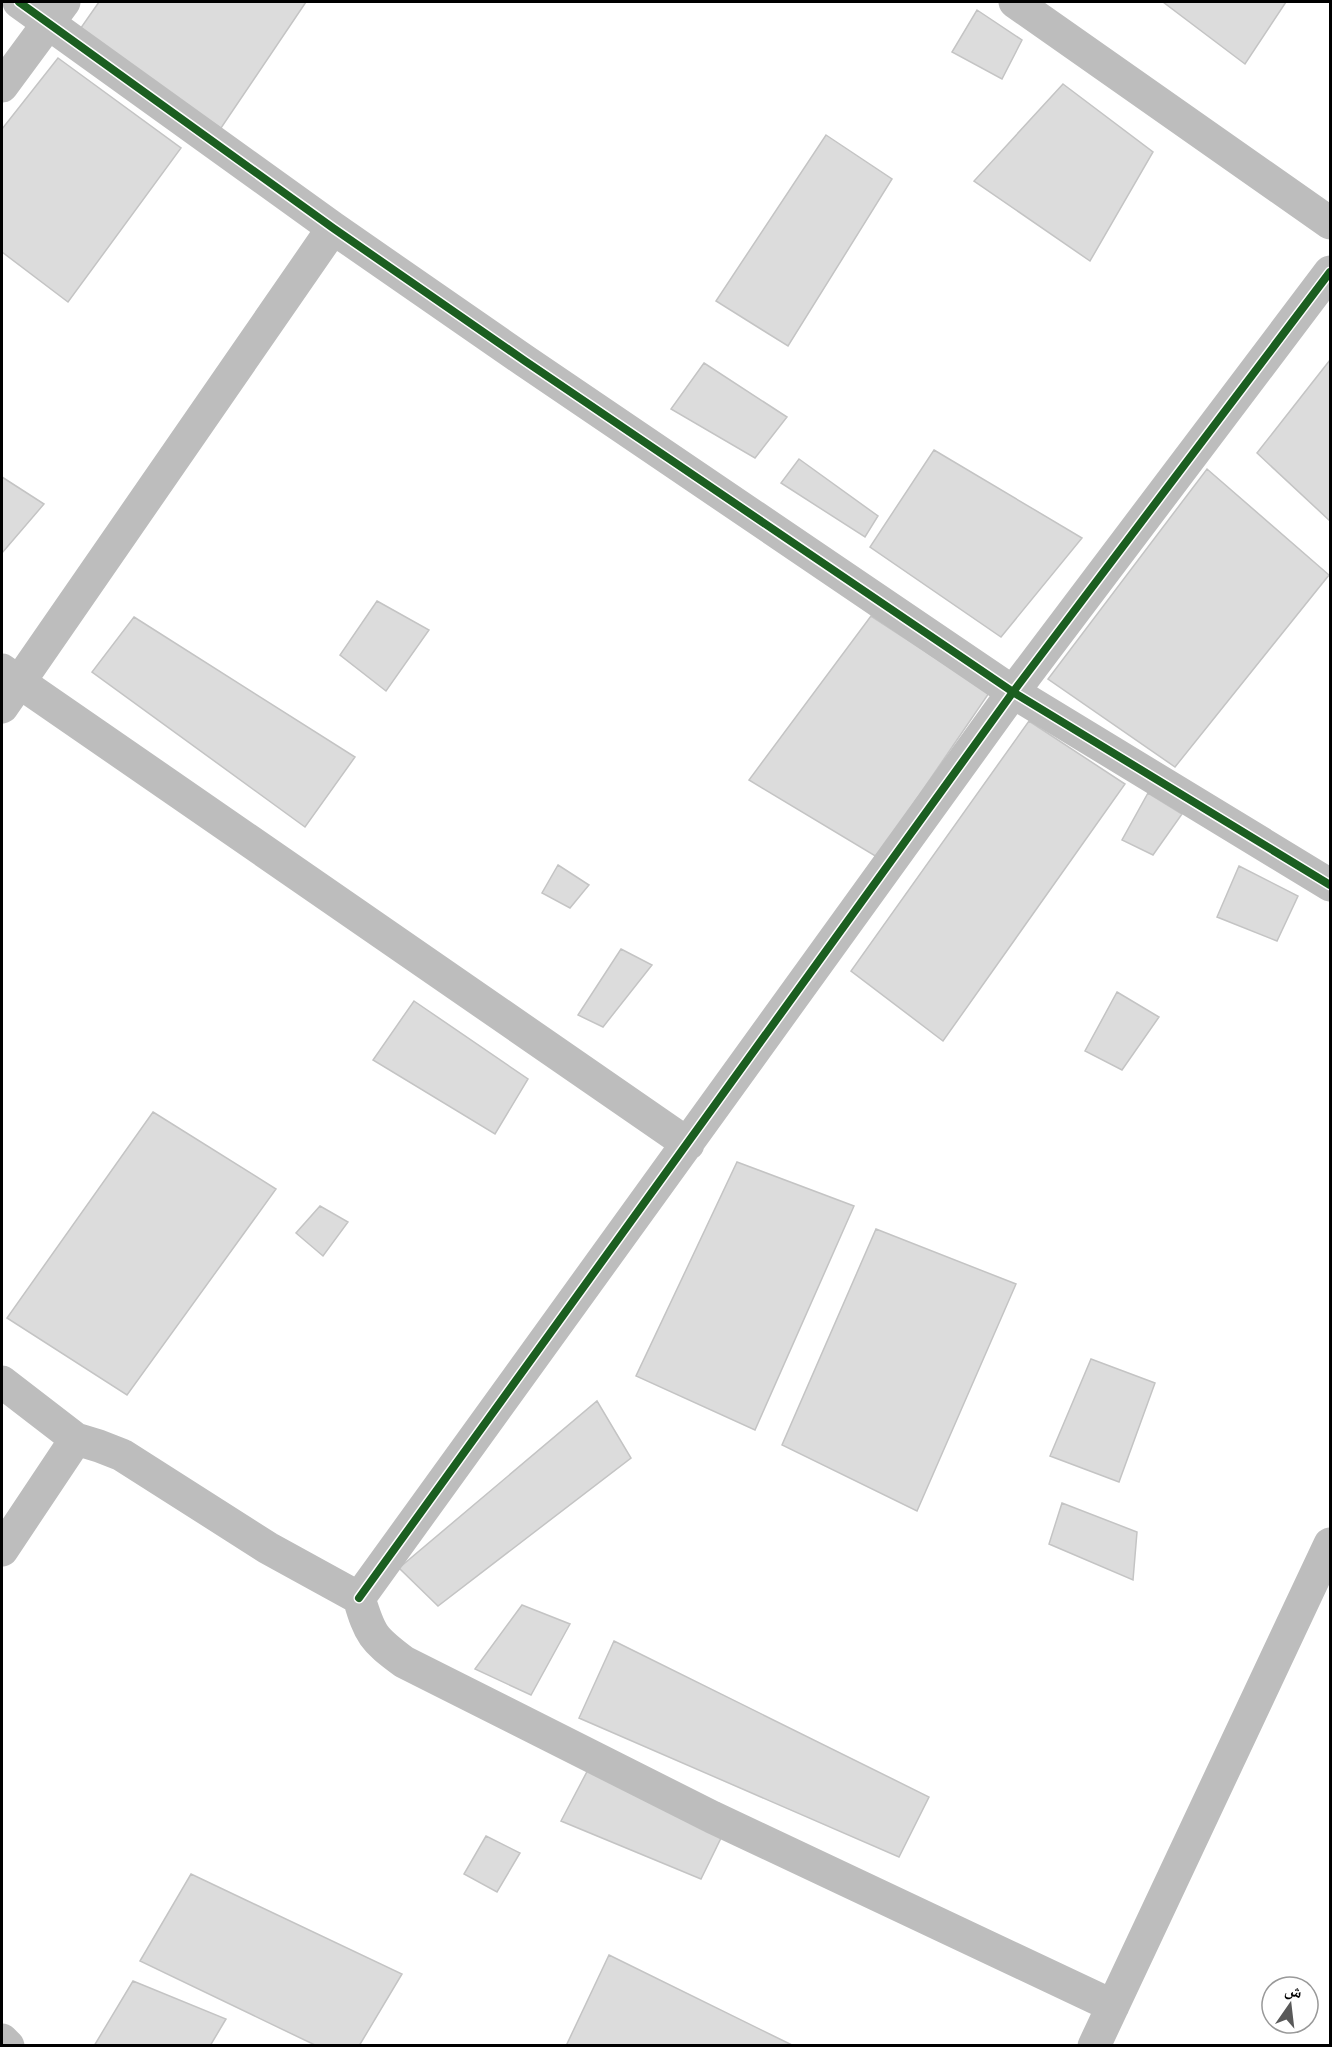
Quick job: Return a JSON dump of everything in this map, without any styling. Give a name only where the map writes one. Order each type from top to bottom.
[{"type":"street","points":[[19,2],[56,12],[333,228],[525,362],[1013,692],[1330,885]]},
{"type":"street","points":[[1015,2],[1330,223]]},
{"type":"street","points":[[2,86],[56,12]]},
{"type":"street","points":[[333,228],[8,687],[688,1144]]},
{"type":"street","points":[[359,1598],[1013,692],[1330,272]]},
{"type":"street","points":[[2,1382],[76,1440],[122,1455],[268,1548],[359,1598],[368,1629],[380,1644],[404,1662],[712,1817],[1113,2006]]},
{"type":"street","points":[[2,1550],[76,1440]]},
{"type":"street","points":[[1094,2046],[1330,1544]]},
{"type":"street","points":[[2,2040],[8,2046]]},
{"type":"building","points":[[99,2],[306,2],[221,128],[78,32]]},
{"type":"building","points":[[1163,2],[1286,2],[1245,64]]},
{"type":"building","points":[[977,10],[1022,40],[1002,79],[952,52]]},
{"type":"building","points":[[58,58],[181,148],[68,302],[2,252],[2,129]]},
{"type":"building","points":[[1063,84],[1153,152],[1090,261],[974,181]]},
{"type":"building","points":[[826,135],[892,179],[788,346],[716,301]]},
{"type":"building","points":[[1330,360],[1330,521],[1257,453]]},
{"type":"building","points":[[704,363],[787,417],[755,458],[671,409]]},
{"type":"building","points":[[934,450],[1082,538],[1001,637],[870,547]]},
{"type":"building","points":[[799,459],[878,516],[865,537],[781,483]]},
{"type":"building","points":[[1207,469],[1329,575],[1175,767],[1048,679]]},
{"type":"building","points":[[2,477],[44,504],[2,553]]},
{"type":"building","points":[[377,601],[429,630],[386,691],[340,655]]},
{"type":"building","points":[[871,616],[989,693],[877,857],[749,780]]},
{"type":"building","points":[[134,617],[355,757],[305,827],[92,672]]},
{"type":"building","points":[[1029,721],[1125,784],[943,1041],[851,971]]},
{"type":"building","points":[[1148,793],[1182,814],[1153,855],[1122,840]]},
{"type":"building","points":[[558,865],[589,885],[570,908],[542,893]]},
{"type":"building","points":[[1239,866],[1298,896],[1277,941],[1217,917]]},
{"type":"building","points":[[621,949],[652,965],[603,1027],[578,1015]]},
{"type":"building","points":[[1117,992],[1159,1017],[1122,1070],[1085,1051]]},
{"type":"building","points":[[414,1001],[528,1079],[495,1134],[373,1060]]},
{"type":"building","points":[[153,1112],[276,1189],[127,1395],[7,1318]]},
{"type":"building","points":[[737,1162],[854,1206],[755,1430],[636,1376]]},
{"type":"building","points":[[320,1206],[348,1222],[323,1256],[296,1233]]},
{"type":"building","points":[[876,1229],[1016,1284],[917,1511],[782,1445]]},
{"type":"building","points":[[1091,1359],[1155,1383],[1119,1482],[1050,1456]]},
{"type":"building","points":[[597,1401],[631,1458],[438,1606],[399,1568]]},
{"type":"building","points":[[1062,1503],[1137,1532],[1133,1580],[1049,1544]]},
{"type":"building","points":[[522,1605],[570,1624],[531,1695],[475,1669]]},
{"type":"building","points":[[614,1641],[929,1797],[899,1857],[579,1718]]},
{"type":"building","points":[[590,1766],[722,1836],[701,1879],[561,1821]]},
{"type":"building","points":[[486,1836],[520,1853],[497,1892],[464,1874]]},
{"type":"building","points":[[191,1874],[402,1974],[359,2046],[317,2046],[140,1961]]},
{"type":"building","points":[[609,1955],[794,2046],[566,2046]]},
{"type":"building","points":[[133,1981],[226,2019],[210,2046],[94,2046]]},
{"type":"cycle path","points":[[19,2],[333,228],[1013,692],[1330,885]]},
{"type":"cycle path","points":[[359,1598],[1013,692],[1330,272]]}]
